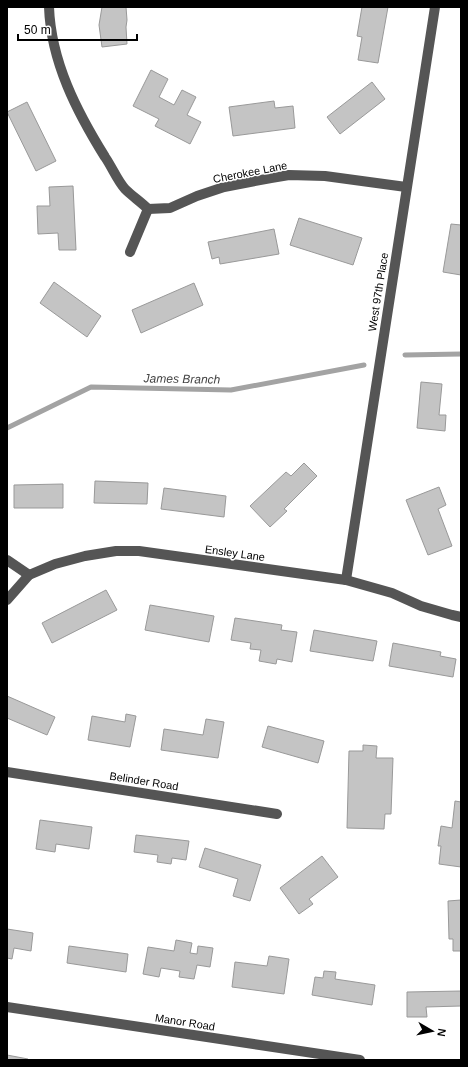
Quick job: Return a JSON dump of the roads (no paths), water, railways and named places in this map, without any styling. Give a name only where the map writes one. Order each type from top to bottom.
[{"type":"street","points":[[48,7],[52,35],[57,54],[66,84],[79,113],[125,188],[148,209],[130,252]]},
{"type":"street","name":"West 97th Place","points":[[346,580],[435,7]]},
{"type":"street","name":"Cherokee Lane","points":[[148,209],[170,208],[197,196],[224,187],[289,176],[325,176],[406,187]]},
{"type":"street","name":"Ensley Lane","points":[[30,575],[55,564],[85,556],[116,551],[138,551],[346,580],[392,593],[421,606],[461,617]]},
{"type":"street","points":[[7,560],[30,575],[7,600]]},
{"type":"street","name":"Belinder Road","points":[[7,772],[277,814]]},
{"type":"street","name":"Manor Road","points":[[7,1007],[360,1060]]},
{"type":"waterway","name":"James Branch","points":[[405,355],[461,354]]},
{"type":"waterway","name":"James Branch","points":[[7,428],[91,387],[231,390],[364,365]]}]
